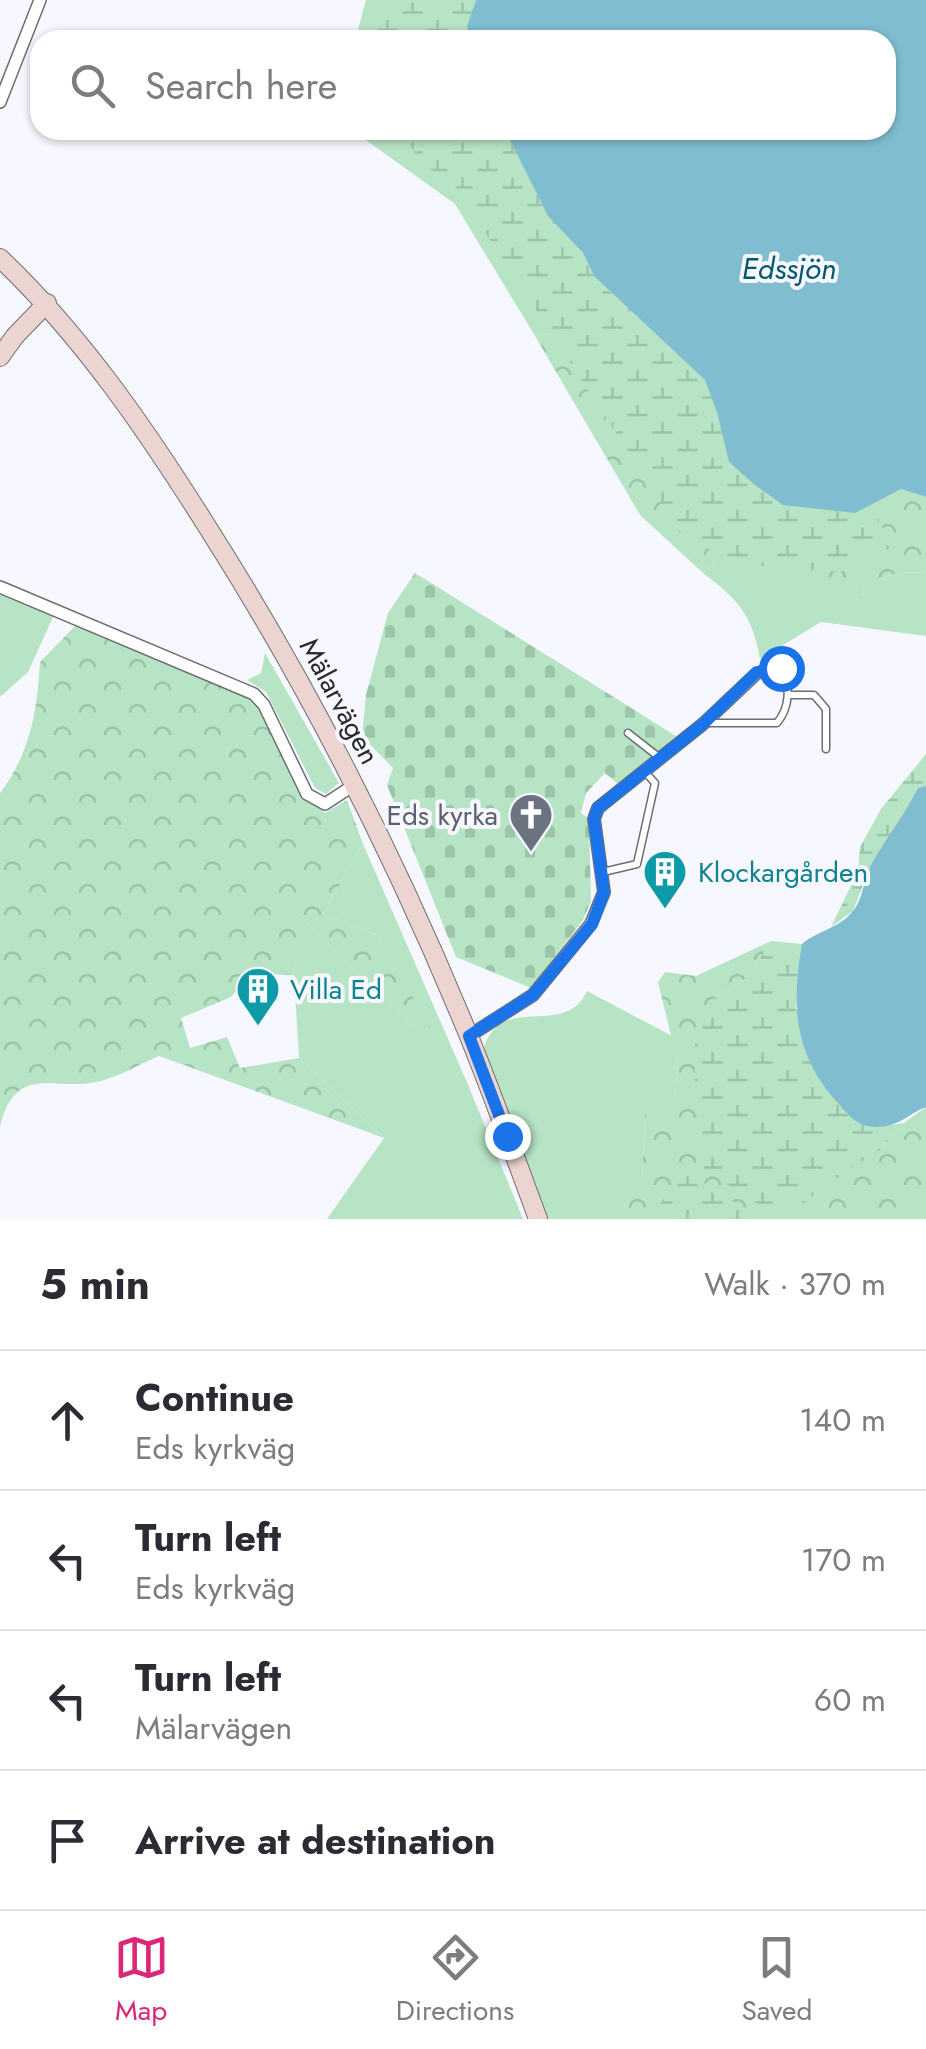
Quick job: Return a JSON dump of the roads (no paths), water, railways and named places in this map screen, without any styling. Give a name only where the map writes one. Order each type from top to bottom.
[{"type":"main road","name":"Mälarvägen","points":[[0,258],[47,303],[110,382],[171,469],[256,604],[354,785],[469,1036],[538,1219]]},
{"type":"main road","points":[[0,358],[47,303]]},
{"type":"street","points":[[0,102],[6,70],[40,0]]},
{"type":"street","points":[[0,586],[254,694],[264,705],[307,794],[326,804],[354,785]]},
{"type":"street","points":[[469,1036],[533,995],[592,924],[604,892],[595,815],[598,808],[703,724],[756,673]]},
{"type":"lane","points":[[703,724],[777,723],[785,713],[786,678],[781,668],[773,666],[756,673]]},
{"type":"lane","points":[[788,695],[814,695],[826,709],[826,750]]},
{"type":"lane","points":[[628,733],[660,758]]},
{"type":"lane","points":[[603,872],[637,864],[655,784],[644,772]]},
{"type":"water","name":"Edssjön","points":[[476,0],[926,0],[926,497],[901,489],[855,513],[783,505],[755,485],[729,462],[705,380],[594,276],[583,253],[548,216],[510,140],[896,140],[896,30],[468,30]]},
{"type":"water","points":[[926,786],[926,1107],[892,1125],[870,1127],[855,1120],[824,1086],[805,1049],[797,1009],[802,944],[853,911],[873,861],[918,788]]},
{"type":"place","name":"Eds kyrka","points":[[531,853]]},
{"type":"place","name":"Klockargården","points":[[665,910]]},
{"type":"place","name":"Villa Ed","points":[[258,1027]]}]
